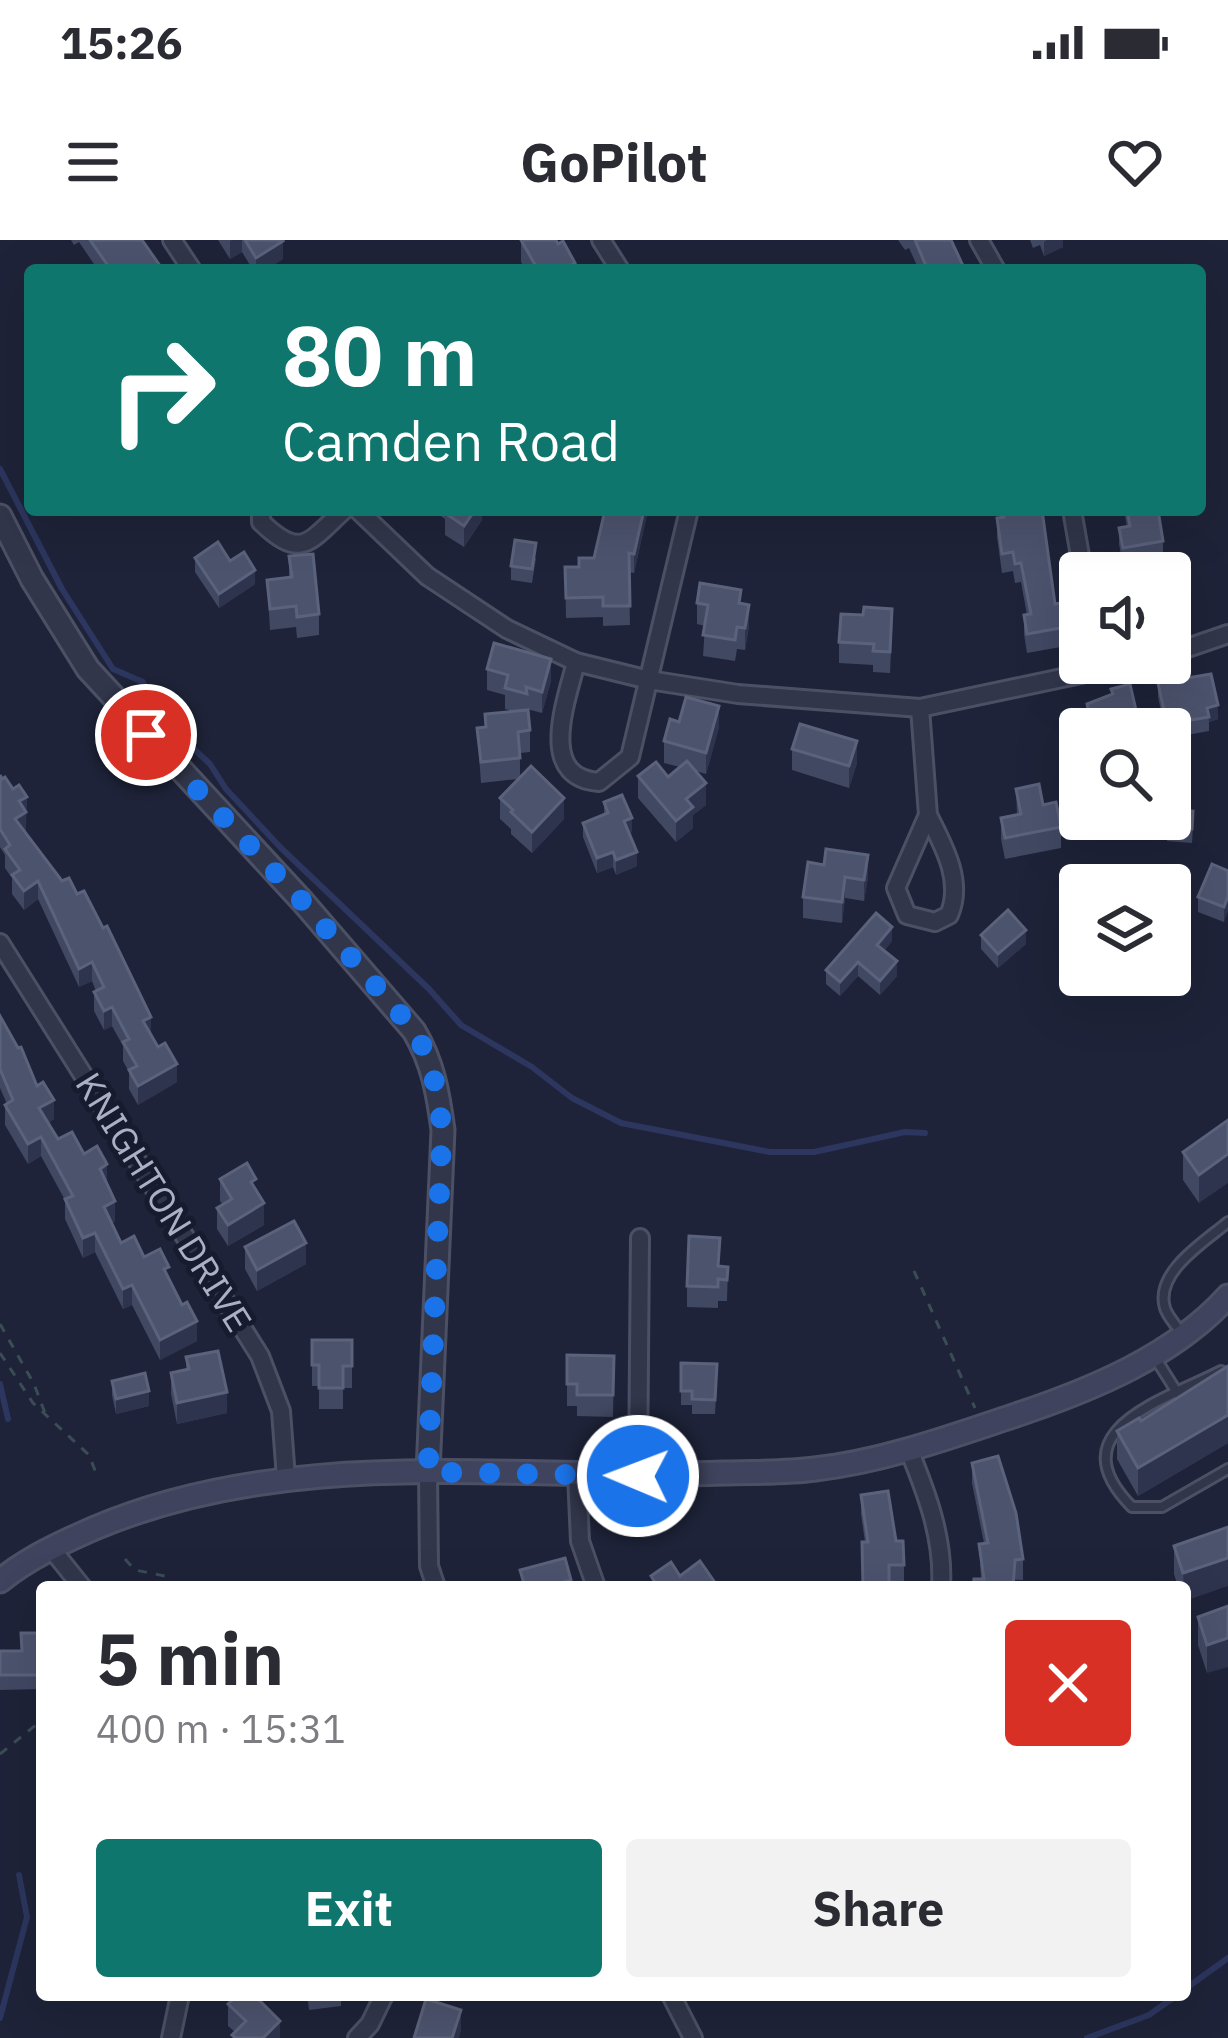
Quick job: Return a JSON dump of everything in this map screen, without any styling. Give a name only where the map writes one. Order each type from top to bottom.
[{"type":"main road","points":[[0,1581],[50,1547],[125,1516],[212,1490],[286,1478],[428,1472],[638,1476],[814,1469],[909,1450],[1083,1391],[1154,1355],[1226,1304]]},
{"type":"street","points":[[0,516],[32,579],[88,668],[303,902],[414,1030],[428,1054],[442,1130],[428,1472],[429,1566],[434,1581]]},
{"type":"street","points":[[262,516],[283,543],[296,544],[311,541],[338,516]]},
{"type":"street","points":[[364,516],[427,576],[508,629],[576,662],[650,680],[738,694],[920,708],[1059,676]]},
{"type":"street","points":[[576,662],[558,734],[568,767],[588,781],[608,778],[630,757],[688,516]]},
{"type":"street","points":[[1073,516],[1079,552]]},
{"type":"street","points":[[1191,647],[1228,634]]},
{"type":"street","points":[[920,708],[928,815],[948,854],[956,889],[949,915],[935,922],[907,915],[896,888],[928,815]]},
{"type":"street","name":"KNIGHTON DRIVE","points":[[0,943],[260,1356],[281,1412],[286,1478]]},
{"type":"street","points":[[638,1476],[640,1238]]},
{"type":"street","points":[[909,1450],[929,1502],[942,1564],[941,1581]]},
{"type":"street","points":[[577,1475],[580,1541],[594,1581]]},
{"type":"street","points":[[50,1547],[77,1581]]},
{"type":"street","points":[[171,2038],[179,2001]]},
{"type":"street","points":[[357,2038],[381,2001]]},
{"type":"street","points":[[674,2001],[693,2038]]},
{"type":"lane","points":[[1182,1335],[1165,1307],[1165,1287],[1180,1263],[1228,1222]]},
{"type":"lane","points":[[1154,1355],[1178,1394]]},
{"type":"lane","points":[[1228,1374],[1221,1371],[1121,1423],[1102,1455],[1116,1491],[1132,1507],[1162,1507],[1228,1469]]},
{"type":"path","points":[[914,1270],[983,1426]]},
{"type":"path","points":[[0,1324],[45,1414]]},
{"type":"path","points":[[0,1353],[33,1403],[88,1455],[96,1473]]},
{"type":"path","points":[[125,1559],[135,1570],[165,1576],[169,1581]]},
{"type":"path","points":[[0,1754],[36,1725]]},
{"type":"building","points":[[90,240],[142,240],[159,264],[107,264]]},
{"type":"building","points":[[245,240],[282,240],[283,241],[256,258]]},
{"type":"building","points":[[521,240],[563,241],[575,263],[573,264],[535,264]]},
{"type":"building","points":[[915,240],[951,240],[962,264],[925,264]]},
{"type":"building","points":[[449,516],[471,516],[464,526]]},
{"type":"building","points":[[604,516],[643,516],[634,554],[629,553],[630,606],[603,606],[603,597],[566,598],[565,567],[579,567],[579,558],[594,558]]},
{"type":"building","points":[[1043,516],[1059,628],[1027,634],[1024,615],[1031,614],[1021,563],[1015,564],[1013,552],[1002,554],[997,518]]},
{"type":"building","points":[[1128,516],[1159,516],[1163,541],[1123,548],[1119,528],[1130,526]]},
{"type":"building","points":[[515,540],[536,543],[532,569],[511,566]]},
{"type":"building","points":[[218,542],[230,561],[244,552],[255,570],[219,594],[195,558]]},
{"type":"building","points":[[313,554],[319,614],[297,617],[296,606],[270,609],[267,580],[292,577],[289,556]]},
{"type":"building","points":[[700,583],[741,590],[739,603],[749,605],[745,628],[737,627],[735,640],[703,635],[708,605],[697,603]]},
{"type":"building","points":[[864,607],[892,609],[890,652],[873,651],[874,644],[839,642],[841,614],[863,615]]},
{"type":"building","points":[[494,643],[551,659],[542,692],[526,687],[527,694],[505,688],[508,675],[487,669]]},
{"type":"building","points":[[1211,674],[1218,705],[1207,708],[1209,717],[1191,720],[1191,708],[1163,708],[1158,684],[1191,684],[1191,677]]},
{"type":"building","points":[[1130,684],[1136,708],[1088,708],[1087,704],[1113,694],[1111,689]]},
{"type":"building","points":[[686,697],[719,706],[706,753],[664,741],[670,719],[679,722]]},
{"type":"building","points":[[528,710],[530,730],[518,732],[520,758],[481,762],[477,728],[486,727],[485,714]]},
{"type":"building","points":[[800,724],[857,741],[849,766],[792,749]]},
{"type":"building","points":[[687,761],[706,783],[686,799],[693,807],[676,821],[638,776],[656,762],[668,777]]},
{"type":"building","points":[[531,766],[564,798],[532,832],[500,798]]},
{"type":"building","points":[[0,775],[13,789],[19,785],[27,797],[19,801],[26,812],[15,819],[62,881],[69,878],[77,894],[84,891],[103,928],[107,926],[151,1017],[143,1021],[158,1047],[165,1043],[177,1064],[138,1086],[129,1070],[137,1066],[123,1042],[129,1039],[112,1007],[104,1011],[94,992],[104,987],[92,962],[79,969],[38,881],[24,891],[12,875],[20,870],[5,849],[10,845],[0,829]]},
{"type":"building","points":[[1039,784],[1043,805],[1056,802],[1059,827],[1005,838],[1001,818],[1021,814],[1016,789]]},
{"type":"building","points":[[622,795],[632,818],[624,821],[637,852],[616,860],[613,852],[597,858],[583,823],[608,813],[604,802]]},
{"type":"building","points":[[826,849],[868,855],[864,880],[845,877],[842,902],[803,897],[808,862],[824,865]]},
{"type":"building","points":[[1212,864],[1228,871],[1224,907],[1198,897]]},
{"type":"building","points":[[1008,910],[1026,930],[998,954],[981,935]]},
{"type":"building","points":[[876,913],[892,927],[877,945],[897,961],[880,981],[858,962],[840,982],[826,970]]},
{"type":"building","points":[[0,1016],[21,1047],[37,1086],[43,1082],[54,1100],[39,1108],[58,1139],[72,1132],[84,1154],[97,1146],[107,1164],[100,1169],[115,1201],[104,1207],[121,1243],[134,1236],[144,1257],[160,1249],[182,1305],[187,1302],[197,1321],[160,1340],[132,1285],[123,1289],[95,1233],[83,1238],[65,1199],[73,1196],[41,1137],[28,1144],[5,1105],[13,1100],[0,1069]]},
{"type":"building","points":[[1228,1120],[1228,1154],[1199,1175],[1183,1152]]},
{"type":"building","points":[[247,1163],[256,1179],[251,1182],[264,1203],[228,1225],[217,1208],[232,1199],[220,1179]]},
{"type":"building","points":[[294,1221],[306,1243],[257,1270],[245,1247]]},
{"type":"building","points":[[689,1236],[720,1238],[718,1266],[728,1267],[727,1280],[718,1279],[718,1287],[687,1286]]},
{"type":"building","points":[[312,1340],[352,1340],[352,1366],[343,1366],[343,1388],[319,1388],[319,1365],[312,1365]]},
{"type":"building","points":[[218,1351],[227,1392],[177,1403],[171,1373],[189,1369],[186,1357]]},
{"type":"building","points":[[567,1355],[614,1356],[613,1395],[577,1395],[577,1384],[567,1384]]},
{"type":"building","points":[[681,1363],[717,1364],[715,1400],[692,1399],[692,1391],[681,1391]]},
{"type":"building","points":[[1228,1366],[1228,1415],[1138,1468],[1117,1431]]},
{"type":"building","points":[[145,1373],[149,1391],[116,1399],[112,1381]]},
{"type":"building","points":[[998,1456],[1016,1513],[1023,1559],[1015,1560],[1013,1581],[974,1581],[984,1579],[979,1544],[988,1543],[972,1463]]},
{"type":"building","points":[[888,1491],[896,1541],[903,1541],[904,1565],[889,1565],[889,1581],[863,1581],[862,1542],[868,1542],[861,1495]]},
{"type":"building","points":[[1228,1527],[1228,1558],[1183,1573],[1174,1546]]},
{"type":"building","points":[[565,1558],[571,1580],[523,1581],[520,1570]]},
{"type":"building","points":[[700,1561],[714,1581],[654,1581],[651,1576],[671,1562],[680,1576]]},
{"type":"building","points":[[1228,1606],[1228,1638],[1207,1645],[1198,1617]]},
{"type":"building","points":[[21,1633],[36,1633],[36,1675],[0,1675],[0,1651],[22,1651]]},
{"type":"building","points":[[260,2001],[280,2021],[263,2038],[236,2038],[232,2035],[246,2021],[228,2004]]},
{"type":"building","points":[[425,2001],[461,2010],[452,2038],[414,2038]]},
{"type":"waterway","points":[[0,469],[24,515]]},
{"type":"waterway","points":[[24,516],[62,589],[113,669],[143,682],[152,710],[210,764],[226,789],[281,848],[461,1025],[532,1067],[572,1098],[621,1123],[770,1152],[814,1152],[905,1132],[925,1133]]},
{"type":"waterway","points":[[0,1384],[8,1419]]},
{"type":"waterway","points":[[0,2018],[27,1917],[19,1875]]},
{"type":"waterway","points":[[1191,1985],[1228,1958]]},
{"type":"waterway","points":[[1087,2038],[1149,2015],[1169,2001]]},
{"type":"route","points":[[146,735],[303,902],[414,1030],[428,1054],[442,1130],[428,1472],[638,1476]]}]
